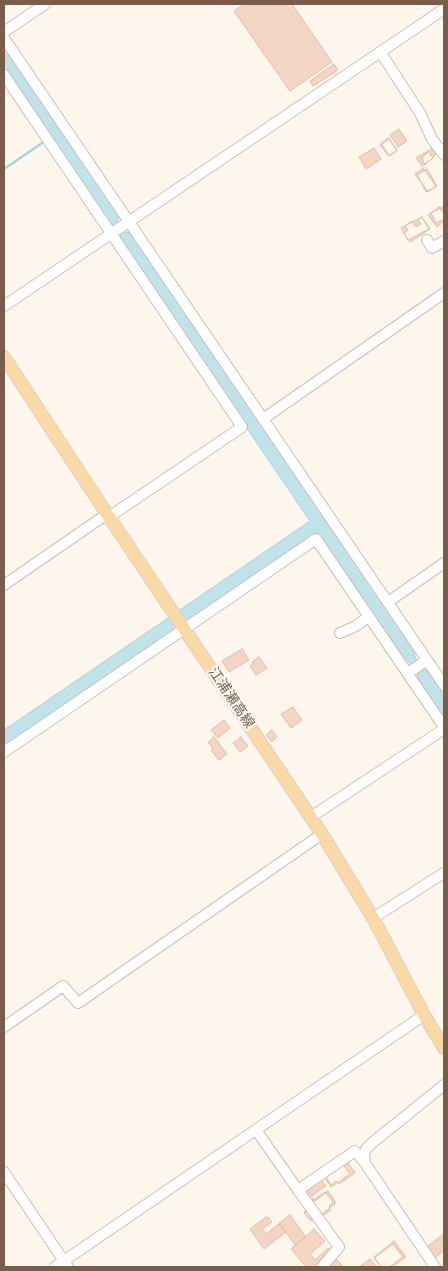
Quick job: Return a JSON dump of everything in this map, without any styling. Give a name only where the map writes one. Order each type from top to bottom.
[{"type":"main road","name":"江浦瀬高線","points":[[4,357],[108,516],[311,816],[373,918],[424,1015],[444,1048]]},
{"type":"street","points":[[4,32],[45,4]]},
{"type":"street","points":[[4,306],[444,9]]},
{"type":"street","points":[[4,38],[126,223],[388,602],[444,728],[311,816]]},
{"type":"street","points":[[381,53],[420,113],[432,139],[444,155]]},
{"type":"street","points":[[4,75],[112,232],[242,427],[4,585]]},
{"type":"street","points":[[427,240],[432,248],[444,241]]},
{"type":"street","points":[[263,420],[444,293]]},
{"type":"street","points":[[4,752],[183,627],[316,539],[369,616],[417,666],[444,685]]},
{"type":"street","points":[[388,602],[444,563]]},
{"type":"street","points":[[340,634],[356,626],[369,616]]},
{"type":"street","points":[[4,1027],[63,986],[78,1003],[322,834]]},
{"type":"street","points":[[373,918],[444,873]]},
{"type":"street","points":[[4,1172],[62,1265],[424,1015]]},
{"type":"street","points":[[365,1162],[364,1155],[366,1149],[372,1143],[444,1085]]},
{"type":"street","points":[[256,1130],[339,1247],[322,1267]]},
{"type":"street","points":[[298,1190],[354,1151],[365,1162],[436,1267],[444,1263]]},
{"type":"water","points":[[4,46],[121,217],[117,220],[126,233],[130,231],[413,649],[416,659],[430,674],[444,695],[444,718],[410,663],[403,657],[401,658],[400,656],[402,655],[317,532],[4,746],[4,730],[310,521],[118,239],[121,237],[111,224],[109,225],[4,69]]},
{"type":"building","points":[[245,4],[292,4],[332,62],[290,91],[234,11]]},
{"type":"building","points":[[334,64],[338,70],[313,86],[310,81]]},
{"type":"building","points":[[399,129],[407,141],[398,147],[390,135]]},
{"type":"building","points":[[389,138],[397,151],[389,156],[381,143]]},
{"type":"building","points":[[389,139],[397,150],[389,156],[380,145]]},
{"type":"building","points":[[374,148],[381,159],[366,169],[359,157]]},
{"type":"building","points":[[432,148],[437,153],[425,165],[422,158]]},
{"type":"building","points":[[428,151],[433,158],[422,166],[416,158]]},
{"type":"building","points":[[423,168],[436,186],[428,192],[415,174]]},
{"type":"building","points":[[427,169],[437,186],[426,192],[417,175]]},
{"type":"building","points":[[439,207],[444,214],[444,221],[437,227],[428,215]]},
{"type":"building","points":[[442,207],[444,219],[436,223],[431,213]]},
{"type":"building","points":[[422,217],[430,229],[410,242],[404,234],[408,230],[405,226],[412,221],[416,227],[421,224],[418,220]]},
{"type":"building","points":[[422,217],[429,229],[408,240],[401,228]]},
{"type":"building","points":[[242,649],[249,660],[229,672],[222,661]]},
{"type":"building","points":[[259,657],[267,668],[256,675],[250,666]]},
{"type":"building","points":[[293,707],[302,720],[291,728],[281,714]]},
{"type":"building","points":[[224,720],[230,728],[218,738],[211,730]]},
{"type":"building","points":[[272,730],[277,737],[272,742],[266,735]]},
{"type":"building","points":[[214,737],[227,754],[219,760],[211,750],[213,748],[208,742]]},
{"type":"building","points":[[241,737],[248,746],[240,752],[233,743]]},
{"type":"building","points":[[346,1160],[355,1173],[339,1184],[336,1181],[331,1185],[324,1174]]},
{"type":"building","points":[[341,1162],[350,1174],[331,1187],[323,1175]]},
{"type":"building","points":[[319,1177],[326,1186],[308,1198],[302,1189]]},
{"type":"building","points":[[328,1191],[336,1203],[329,1208],[331,1210],[324,1215],[322,1213],[311,1221],[304,1212],[309,1208],[306,1203],[313,1198],[315,1201]]},
{"type":"building","points":[[325,1192],[333,1202],[329,1206],[330,1208],[321,1215],[318,1211],[308,1218],[305,1213],[309,1210],[306,1206]]},
{"type":"building","points":[[290,1215],[306,1237],[295,1245],[279,1223]]},
{"type":"building","points":[[266,1217],[272,1222],[262,1229],[266,1234],[279,1224],[286,1232],[264,1249],[250,1229]]},
{"type":"building","points":[[314,1229],[325,1241],[310,1254],[315,1260],[328,1248],[332,1252],[314,1267],[306,1267],[291,1249]]},
{"type":"building","points":[[444,1234],[444,1251],[433,1259],[425,1248]]},
{"type":"building","points":[[394,1241],[406,1257],[392,1267],[381,1267],[374,1257]]},
{"type":"building","points":[[393,1244],[403,1257],[389,1267],[381,1267],[374,1258]]},
{"type":"building","points":[[333,1256],[343,1266],[322,1267]]},
{"type":"building","points":[[370,1259],[377,1267],[359,1267]]},
{"type":"waterway","points":[[4,169],[45,141]]}]
